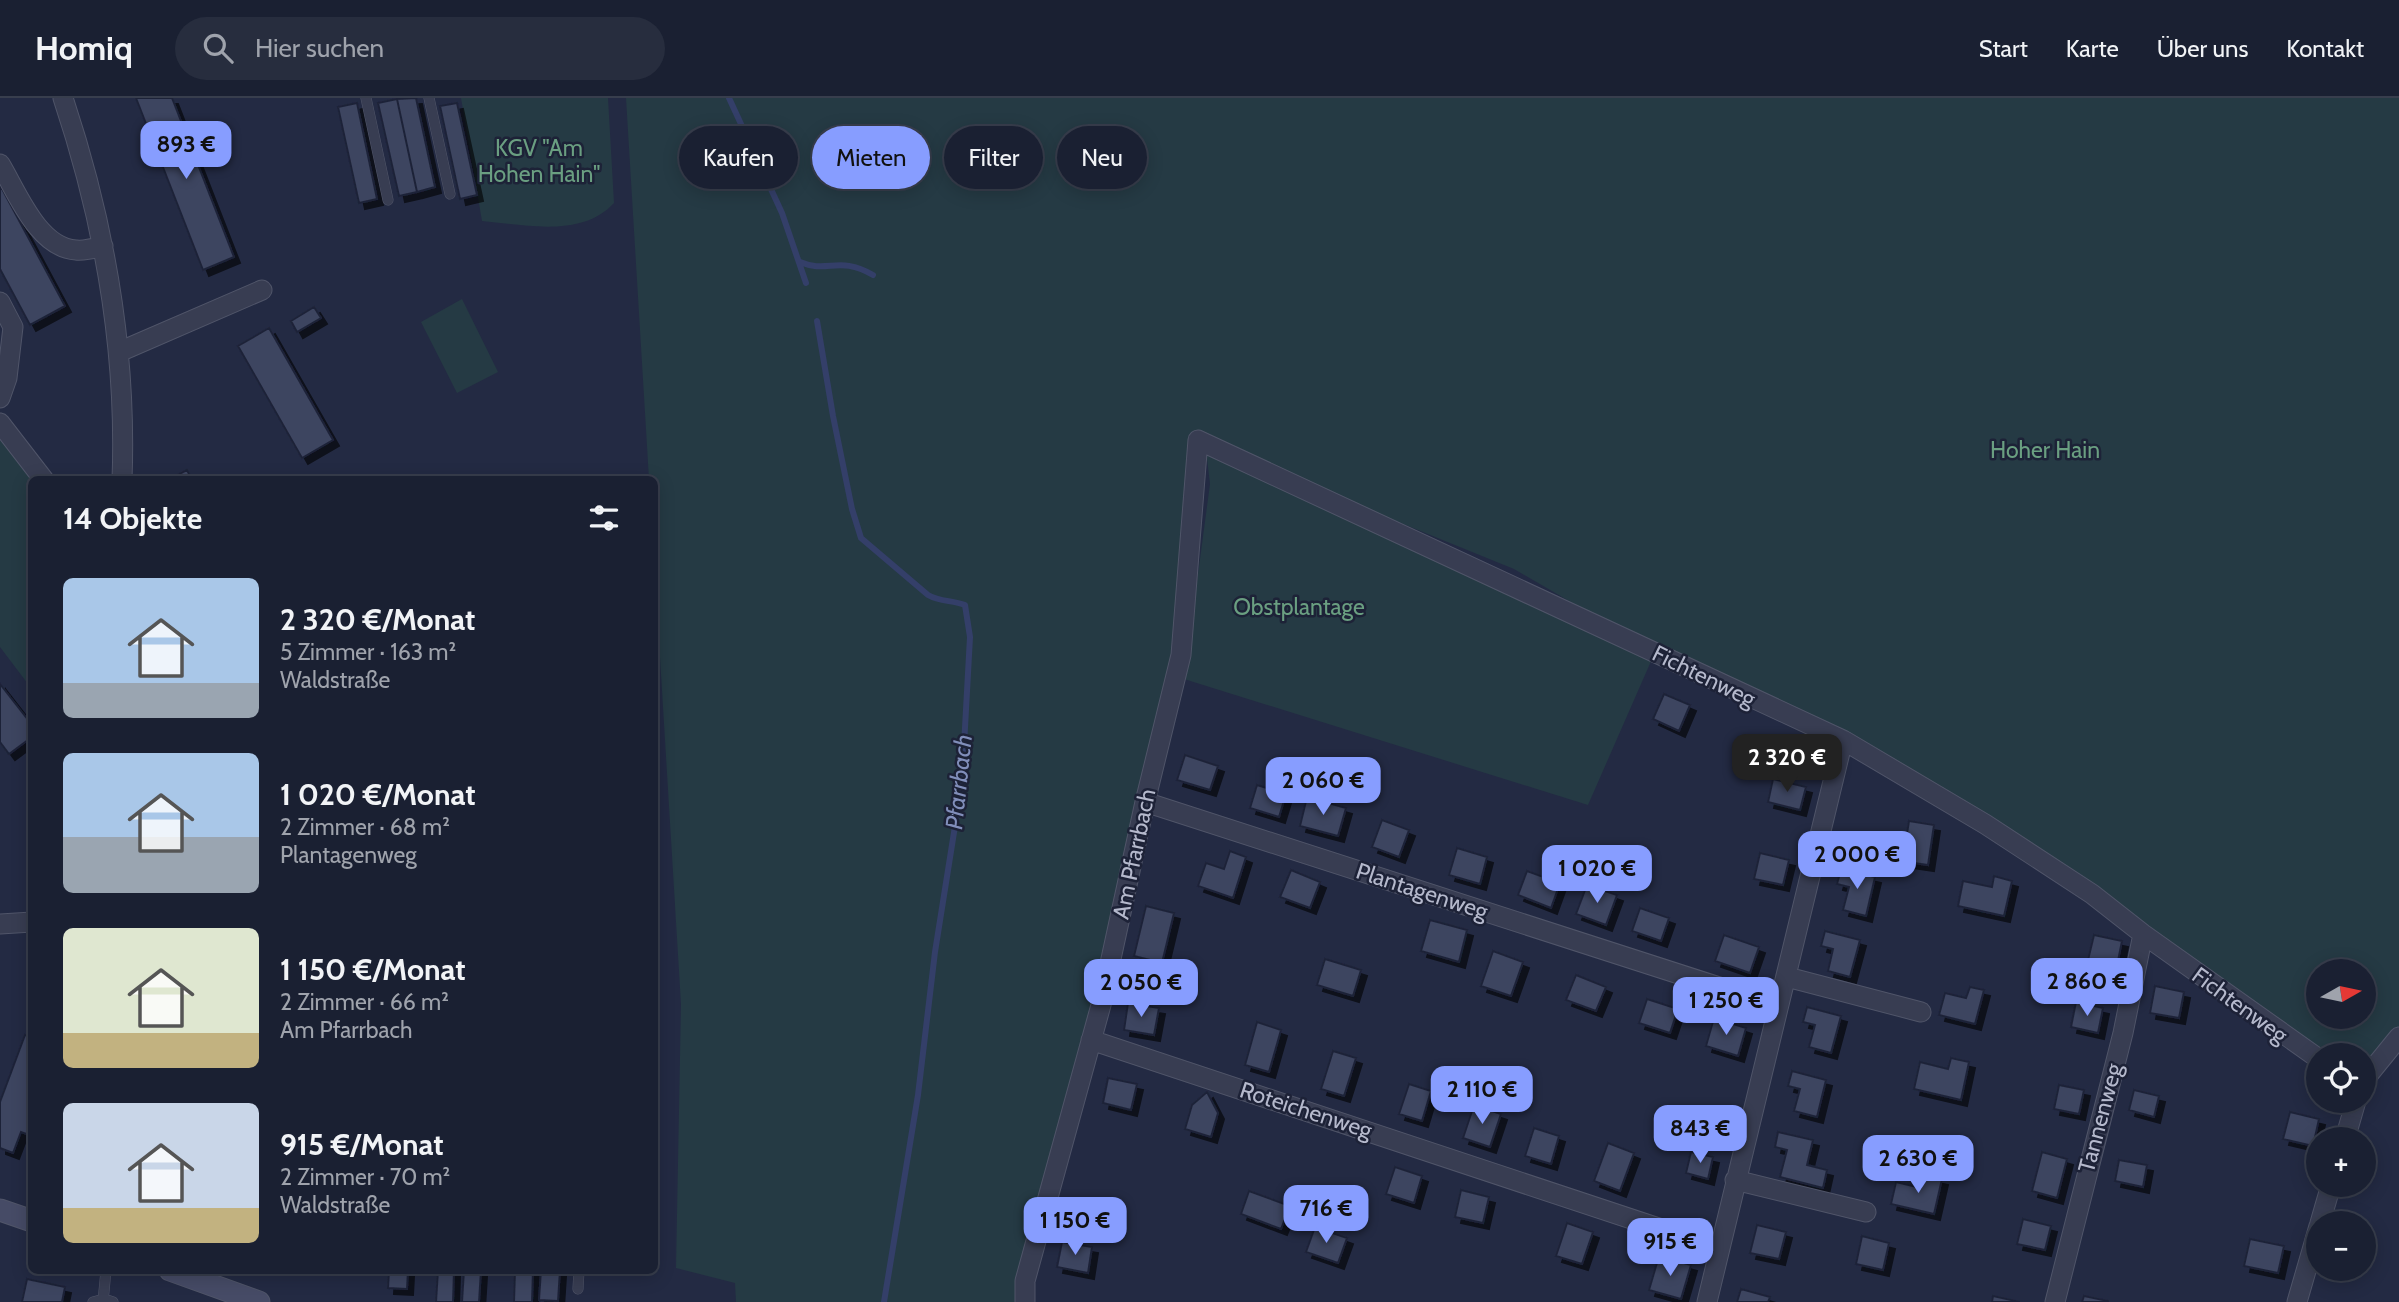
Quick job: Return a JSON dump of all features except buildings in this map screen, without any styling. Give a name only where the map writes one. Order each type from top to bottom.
[{"type":"main road","points":[[0,1210],[28,1220]]},
{"type":"main road","points":[[181,1274],[259,1302]]},
{"type":"street","points":[[63,98],[81,152],[103,246],[119,352],[122,476]]},
{"type":"street","points":[[0,164],[34,221],[55,243],[77,250],[103,246]]},
{"type":"street","points":[[119,352],[262,290]]},
{"type":"street","points":[[0,302],[13,327],[10,365],[0,398]]},
{"type":"street","points":[[0,423],[41,476]]},
{"type":"street","name":"Fichtenweg","points":[[1198,440],[1843,740],[1985,824],[2092,894],[2143,934],[2306,1050]]},
{"type":"street","name":"Am Pfarrbach","points":[[1025,1302],[1025,1281],[1091,1040],[1144,802],[1181,655],[1198,440]]},
{"type":"street","points":[[1707,1302],[1843,740]]},
{"type":"street","name":"Plantagenweg","points":[[1144,802],[1778,1006]]},
{"type":"street","points":[[0,924],[28,922]]},
{"type":"street","name":"Tannenweg","points":[[2055,1302],[2123,1033],[2143,934]]},
{"type":"street","points":[[1787,977],[1921,1012]]},
{"type":"street","points":[[2376,1065],[2399,1037]]},
{"type":"street","name":"Roteichenweg","points":[[1091,1040],[1719,1248]]},
{"type":"street","points":[[1735,1180],[1866,1212]]},
{"type":"street","points":[[2297,1302],[2306,1270]]},
{"type":"lane","points":[[366,98],[388,200]]},
{"type":"lane","points":[[429,98],[450,194]]},
{"type":"lane","points":[[103,1301],[106,1274]]},
{"type":"lane","points":[[578,1289],[579,1274]]},
{"type":"green space","name":"KGV \"Am Hohen Hain\"","points":[[461,98],[608,98],[614,203],[601,214],[570,225],[552,227],[482,221]]},
{"type":"green space","name":"Hoher Hain","points":[[626,98],[2399,98],[2399,1031],[2376,1063],[2376,1043],[2306,1045],[1985,824],[1660,654],[1514,569],[1199,441],[1181,655],[1025,1302],[736,1302],[735,1283],[676,1268],[681,1004],[658,624],[658,476],[649,476]]},
{"type":"green space","points":[[462,299],[498,372],[457,393],[421,322]]},
{"type":"green space","points":[[0,440],[29,476],[28,684],[0,647]]},
{"type":"green space","name":"Obstplantage","points":[[1206,450],[1652,659],[1588,805],[1184,679],[1210,484]]},
{"type":"waterway","name":"Pfarrbach","points":[[729,98],[782,213],[806,283]]},
{"type":"waterway","points":[[800,262],[818,266],[851,266],[873,275]]},
{"type":"waterway","name":"Pfarrbach","points":[[817,321],[833,416],[852,509],[861,538],[928,595],[965,605],[970,637],[962,782],[935,952],[918,1095],[884,1302]]}]
